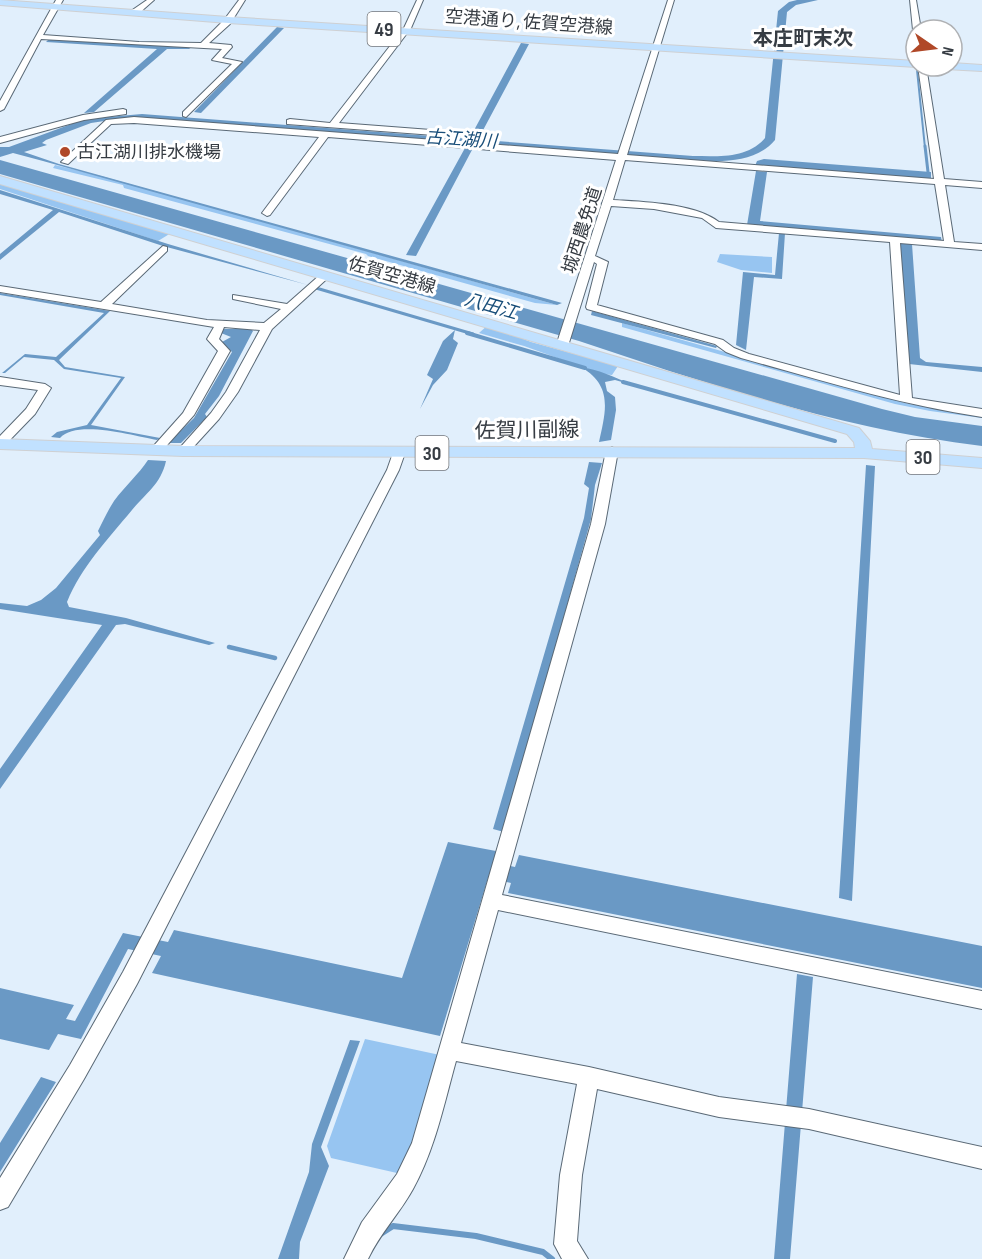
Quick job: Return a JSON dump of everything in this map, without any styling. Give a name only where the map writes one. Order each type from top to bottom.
[{"type":"main road","name":"空港通り, 佐賀空港線","points":[[0,2],[57,4],[228,20],[904,63]]},
{"type":"main road","points":[[964,67],[982,68]]},
{"type":"main road","name":"佐賀空港線","points":[[0,180],[853,431],[862,441],[864,453]]},
{"type":"main road","name":"佐賀川副線","points":[[0,443],[183,451],[864,453],[982,464]]},
{"type":"street","points":[[134,13],[151,0]]},
{"type":"street","points":[[202,45],[228,20],[242,0]]},
{"type":"street","points":[[333,125],[405,31],[420,0]]},
{"type":"street","name":"城西農免道","points":[[562,346],[671,0]]},
{"type":"street","points":[[914,3],[916,18]]},
{"type":"street","points":[[0,109],[57,4]]},
{"type":"street","points":[[38,37],[228,47],[216,60],[238,62],[186,114]]},
{"type":"street","points":[[924,78],[949,244]]},
{"type":"street","points":[[0,140],[99,114],[131,111],[197,114]]},
{"type":"street","points":[[65,162],[109,122],[121,121],[624,153]]},
{"type":"street","points":[[277,121],[982,185]]},
{"type":"street","points":[[267,213],[325,135]]},
{"type":"street","points":[[608,203],[654,206],[705,216],[716,225],[982,247]]},
{"type":"street","points":[[895,240],[906,400]]},
{"type":"street","points":[[104,306],[164,249]]},
{"type":"street","points":[[591,258],[603,262],[591,307],[719,342],[730,350],[745,356],[906,400],[982,413]]},
{"type":"street","points":[[183,451],[215,416],[232,392],[267,327],[325,276]]},
{"type":"street","points":[[0,289],[220,325],[267,327]]},
{"type":"street","points":[[237,297],[288,307]]},
{"type":"street","points":[[156,450],[188,415],[224,351],[213,339],[220,325]]},
{"type":"street","points":[[0,375],[3,377],[0,381],[45,388],[31,411],[0,443]]},
{"type":"street","points":[[356,1259],[370,1230],[405,1182],[418,1154],[505,861],[598,524],[612,451]]},
{"type":"street","points":[[0,1199],[77,1072],[141,956],[393,470],[399,453]]},
{"type":"street","points":[[495,893],[982,1000]]},
{"type":"street","points":[[449,1050],[589,1077],[719,1107],[809,1119],[982,1158]]},
{"type":"street","points":[[576,1259],[565,1244],[572,1175],[589,1077]]},
{"type":"shaded area","points":[[55,165],[557,305],[535,303],[124,188],[123,185],[53,168]]},
{"type":"shaded area","points":[[0,184],[171,233],[158,241],[0,189]]},
{"type":"shaded area","points":[[720,254],[772,257],[772,273],[741,270],[717,262]]},
{"type":"shaded area","points":[[622,323],[909,404],[982,415],[982,418],[895,404],[622,327]]},
{"type":"shaded area","points":[[488,325],[531,342],[618,366],[612,375],[602,374],[524,346],[479,333]]},
{"type":"shaded area","points":[[365,1039],[440,1055],[411,1146],[397,1173],[331,1158],[327,1146]]},
{"type":"water","name":"古江湖川","points":[[818,0],[796,5],[787,12],[775,140],[758,154],[736,160],[691,160],[111,120],[91,123],[42,143],[47,145],[24,152],[59,164],[562,303],[557,305],[13,153],[0,157],[0,147],[9,147],[85,119],[142,114],[693,156],[732,155],[750,150],[765,138],[778,11],[789,2]]},
{"type":"water","points":[[277,27],[284,28],[201,113],[194,112]]},
{"type":"water","points":[[49,39],[192,47],[167,49],[94,112],[84,113],[157,49],[46,42]]},
{"type":"water","points":[[521,43],[529,44],[481,134],[472,134]]},
{"type":"water","points":[[465,148],[473,148],[416,256],[406,255]]},
{"type":"water","points":[[764,159],[931,172],[931,179],[755,166],[757,161]]},
{"type":"water","name":"八田江","points":[[0,160],[882,409],[915,417],[982,426],[982,446],[879,429],[778,404],[579,341],[0,174]]},
{"type":"water","points":[[756,171],[767,172],[760,221],[941,237],[942,242],[747,225]]},
{"type":"water","points":[[0,190],[168,244],[308,285],[163,246],[59,212],[0,260],[0,254],[53,210],[0,194]]},
{"type":"water","points":[[779,233],[785,233],[782,279],[754,277],[746,350],[736,345],[743,272],[775,275]]},
{"type":"water","points":[[900,243],[912,244],[920,358],[926,362],[982,367],[982,372],[909,364]]},
{"type":"water","points":[[0,293],[110,311],[59,360],[65,367],[125,377],[91,425],[160,438],[157,440],[92,429],[68,432],[60,438],[51,437],[57,432],[87,425],[121,378],[64,369],[54,360],[24,357],[2,373],[25,354],[56,357],[104,313],[0,295]]},
{"type":"water","points":[[592,311],[717,346],[716,348],[591,315]]},
{"type":"water","points":[[224,329],[251,329],[253,331],[219,396],[205,414],[207,417],[181,443],[168,443],[194,418],[232,352],[222,342],[231,337],[221,333]]},
{"type":"water","points":[[455,330],[453,339],[458,343],[447,370],[433,385],[420,409],[433,379],[427,375],[443,341]]},
{"type":"water","points":[[581,367],[618,378],[629,384],[615,380],[605,382],[607,391],[615,397],[616,410],[611,440],[599,442],[605,409],[603,391],[591,374]]},
{"type":"water","points":[[148,460],[166,461],[161,476],[96,554],[80,577],[67,602],[69,607],[126,618],[215,643],[209,645],[125,624],[116,625],[0,789],[0,769],[102,625],[0,609],[0,603],[27,606],[41,600],[56,588],[100,535],[98,531],[114,501]]},
{"type":"water","points":[[589,462],[602,463],[595,485],[591,519],[504,832],[493,829],[584,518],[589,488],[584,484]]},
{"type":"water","points":[[866,465],[875,466],[852,901],[839,898]]},
{"type":"water","points":[[448,842],[496,851],[493,862],[515,867],[519,855],[982,946],[982,988],[508,893],[511,883],[488,878],[440,1036],[152,973],[161,956],[128,949],[81,1039],[58,1034],[49,1050],[0,1039],[0,988],[74,1005],[66,1019],[75,1021],[123,933],[168,942],[174,930],[402,978]]},
{"type":"water","points":[[797,974],[813,977],[790,1259],[774,1259]]},
{"type":"water","points":[[350,1040],[360,1041],[321,1147],[329,1166],[300,1242],[299,1259],[278,1259],[309,1172],[312,1144]]},
{"type":"water","points":[[41,1077],[56,1082],[0,1172],[0,1143]]},
{"type":"waterway","points":[[918,78],[925,148]]},
{"type":"waterway","points":[[925,146],[928,172]]},
{"type":"waterway","points":[[316,288],[473,334]]},
{"type":"waterway","points":[[467,333],[585,368]]},
{"type":"waterway","points":[[623,382],[835,441]]},
{"type":"waterway","points":[[229,647],[275,658]]},
{"type":"waterway","points":[[379,1235],[393,1226],[476,1236],[543,1252],[552,1259]]},
{"type":"place","name":"古江湖川排水機場","points":[[65,152]]},
{"type":"district","name":"本庄町末次","points":[[803,38]]}]
